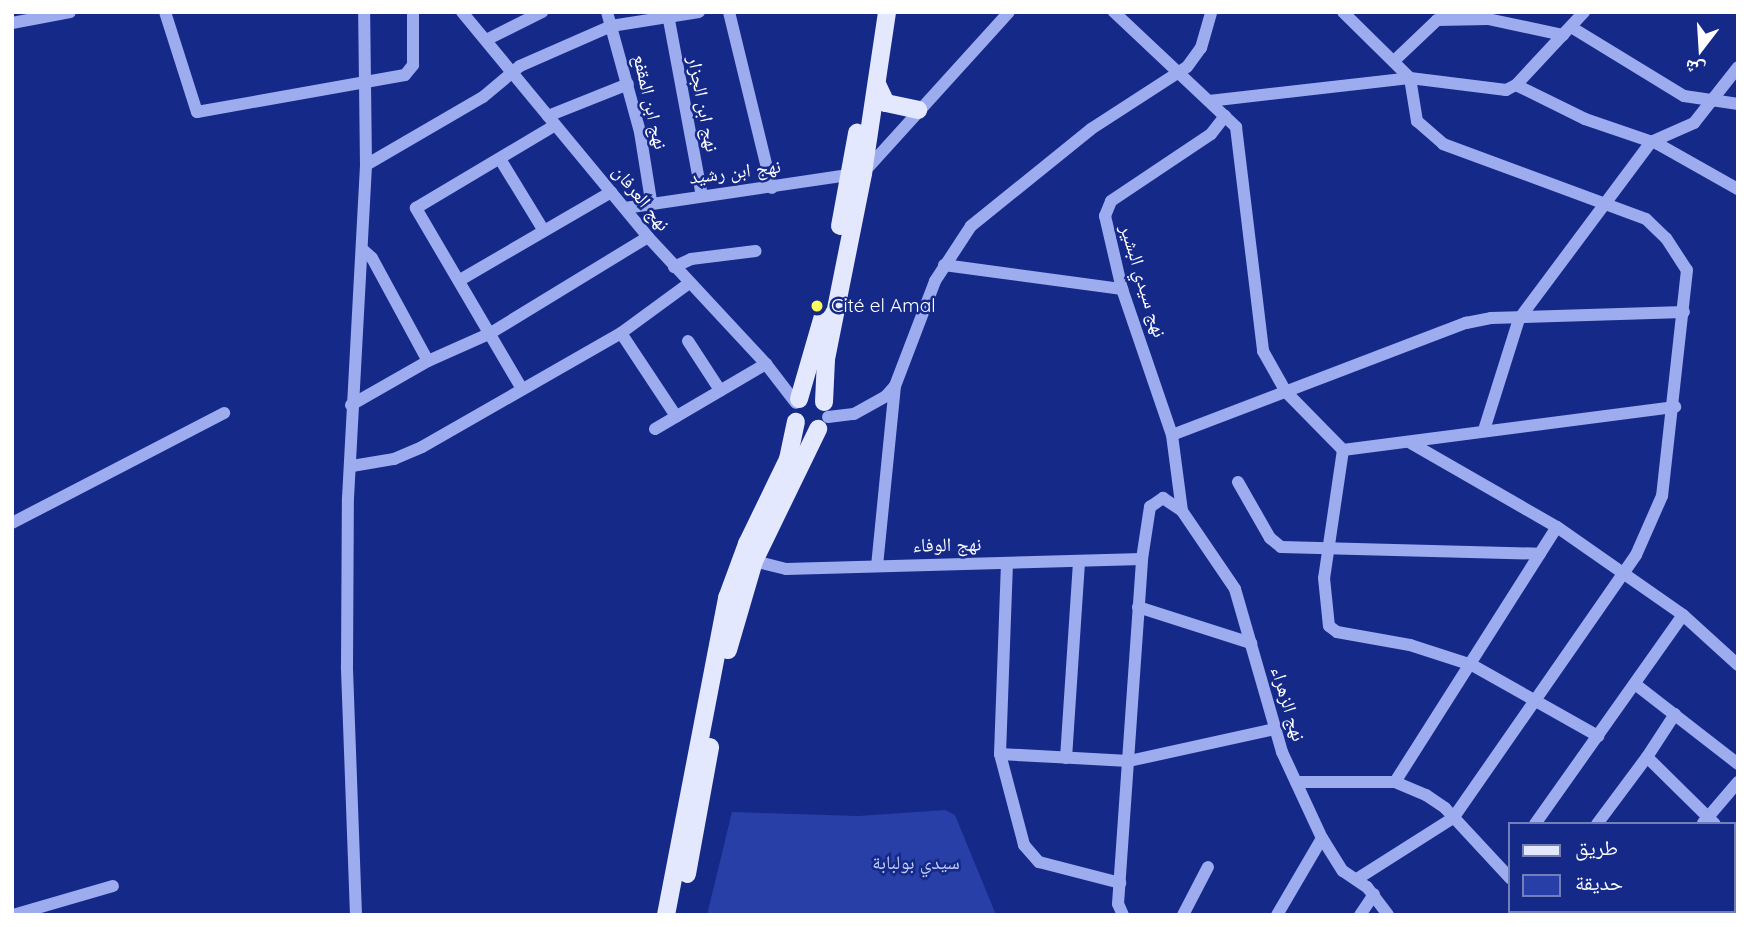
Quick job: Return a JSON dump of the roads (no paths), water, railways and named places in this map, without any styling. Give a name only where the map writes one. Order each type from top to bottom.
[{"type":"main road","points":[[677,915],[731,637],[754,561],[823,416],[826,359],[856,175],[875,12]]},
{"type":"main road","points":[[666,915],[727,598],[747,544],[788,459],[796,422],[797,401],[824,312],[877,84],[887,12]]},
{"type":"main road","points":[[877,84],[886,103],[918,110]]},
{"type":"main road","points":[[797,401],[810,395],[823,416]]},
{"type":"main road","points":[[796,422],[808,430],[823,416]]},
{"type":"street","points":[[12,23],[70,12]]},
{"type":"street","points":[[165,12],[197,112],[367,85],[405,75],[413,65],[413,12]]},
{"type":"street","points":[[356,915],[347,666],[351,405],[366,165],[364,12]]},
{"type":"street","name":"نهج العرفان","points":[[462,12],[688,284],[766,364],[797,401]]},
{"type":"street","name":"نهج ابن المقفع","points":[[607,12],[628,84],[651,201]]},
{"type":"street","points":[[366,165],[483,97],[511,73],[611,26],[669,20],[699,12]]},
{"type":"street","points":[[729,12],[772,188]]},
{"type":"street","points":[[856,175],[1009,12]]},
{"type":"street","points":[[1114,12],[1236,127],[1263,351],[1286,392],[1343,450]]},
{"type":"street","points":[[877,566],[895,386],[944,265],[979,220],[1091,129],[1178,72],[1200,48],[1211,12]]},
{"type":"street","points":[[1343,12],[1410,78],[1417,121],[1443,144],[1646,219],[1666,238],[1687,270],[1675,407],[1662,496],[1648,532],[1453,818],[1357,879]]},
{"type":"street","points":[[486,40],[536,13]]},
{"type":"street","points":[[1394,61],[1434,16],[1573,21],[1684,96],[1708,102],[1738,104]]},
{"type":"street","name":"نهج ابن الجزار","points":[[669,20],[702,196]]},
{"type":"street","points":[[1209,102],[1410,78],[1494,91],[1516,85],[1573,21]]},
{"type":"street","points":[[1484,430],[1519,319],[1651,142],[1694,123],[1738,67]]},
{"type":"street","points":[[522,389],[416,208],[500,159],[552,121],[628,84]]},
{"type":"street","points":[[1516,85],[1585,119],[1651,142],[1738,189]]},
{"type":"street","name":"نهج سيدي البشير","points":[[1182,511],[1172,435],[1122,289],[1104,222],[1107,208],[1211,134],[1225,116]]},
{"type":"street","points":[[500,159],[544,231]]},
{"type":"street","name":"نهج ابن رشيد","points":[[625,208],[651,201],[772,188],[856,175]]},
{"type":"street","points":[[460,281],[611,192]]},
{"type":"street","points":[[351,405],[428,361],[489,334],[648,237]]},
{"type":"street","points":[[362,249],[372,258],[428,361]]},
{"type":"street","points":[[674,267],[691,259],[756,251]]},
{"type":"street","points":[[944,265],[1122,289]]},
{"type":"street","points":[[352,466],[394,459],[422,447],[621,334],[688,284]]},
{"type":"street","points":[[1172,435],[1466,323],[1684,312]]},
{"type":"street","points":[[621,334],[676,416]]},
{"type":"street","points":[[688,341],[720,390]]},
{"type":"street","points":[[655,429],[766,364]]},
{"type":"street","points":[[823,416],[854,414],[895,386]]},
{"type":"street","points":[[1343,450],[1675,407]]},
{"type":"street","points":[[12,523],[224,413]]},
{"type":"street","points":[[1409,442],[1557,527],[1683,615],[1738,665]]},
{"type":"street","points":[[1343,450],[1329,550],[1326,617],[1332,629],[1410,645],[1472,665],[1598,736]]},
{"type":"street","points":[[1238,482],[1277,546],[1329,550],[1540,554]]},
{"type":"street","name":"نهج الزهراء","points":[[1142,559],[1150,507],[1163,498],[1182,511],[1235,589],[1274,729],[1322,838],[1343,871],[1374,894],[1388,915]]},
{"type":"street","points":[[1395,782],[1472,665],[1557,527]]},
{"type":"street","points":[[1121,909],[1142,559]]},
{"type":"street","name":"نهج الوفاء","points":[[754,561],[786,569],[1142,559]]},
{"type":"street","points":[[1066,758],[1079,561]]},
{"type":"street","points":[[1007,563],[1000,754],[1020,832],[1034,858],[1121,883]]},
{"type":"street","points":[[1138,607],[1251,643]]},
{"type":"street","points":[[1536,822],[1683,615]]},
{"type":"street","points":[[1635,684],[1738,764]]},
{"type":"street","points":[[1598,822],[1675,714]]},
{"type":"street","points":[[1000,754],[1129,761],[1274,729]]},
{"type":"street","points":[[1647,757],[1663,768],[1708,822],[1738,782]]},
{"type":"street","points":[[1296,782],[1395,782],[1436,801],[1506,873]]},
{"type":"street","points":[[1277,915],[1322,838]]},
{"type":"street","points":[[1183,915],[1208,867]]},
{"type":"street","points":[[13,915],[113,886]]},
{"type":"street","points":[[1360,915],[1374,894]]},
{"type":"place","name":"Cité el Amal","points":[[817,306]]},
{"type":"park label","name":"سيدي بولبابة","points":[[916,863]]}]
